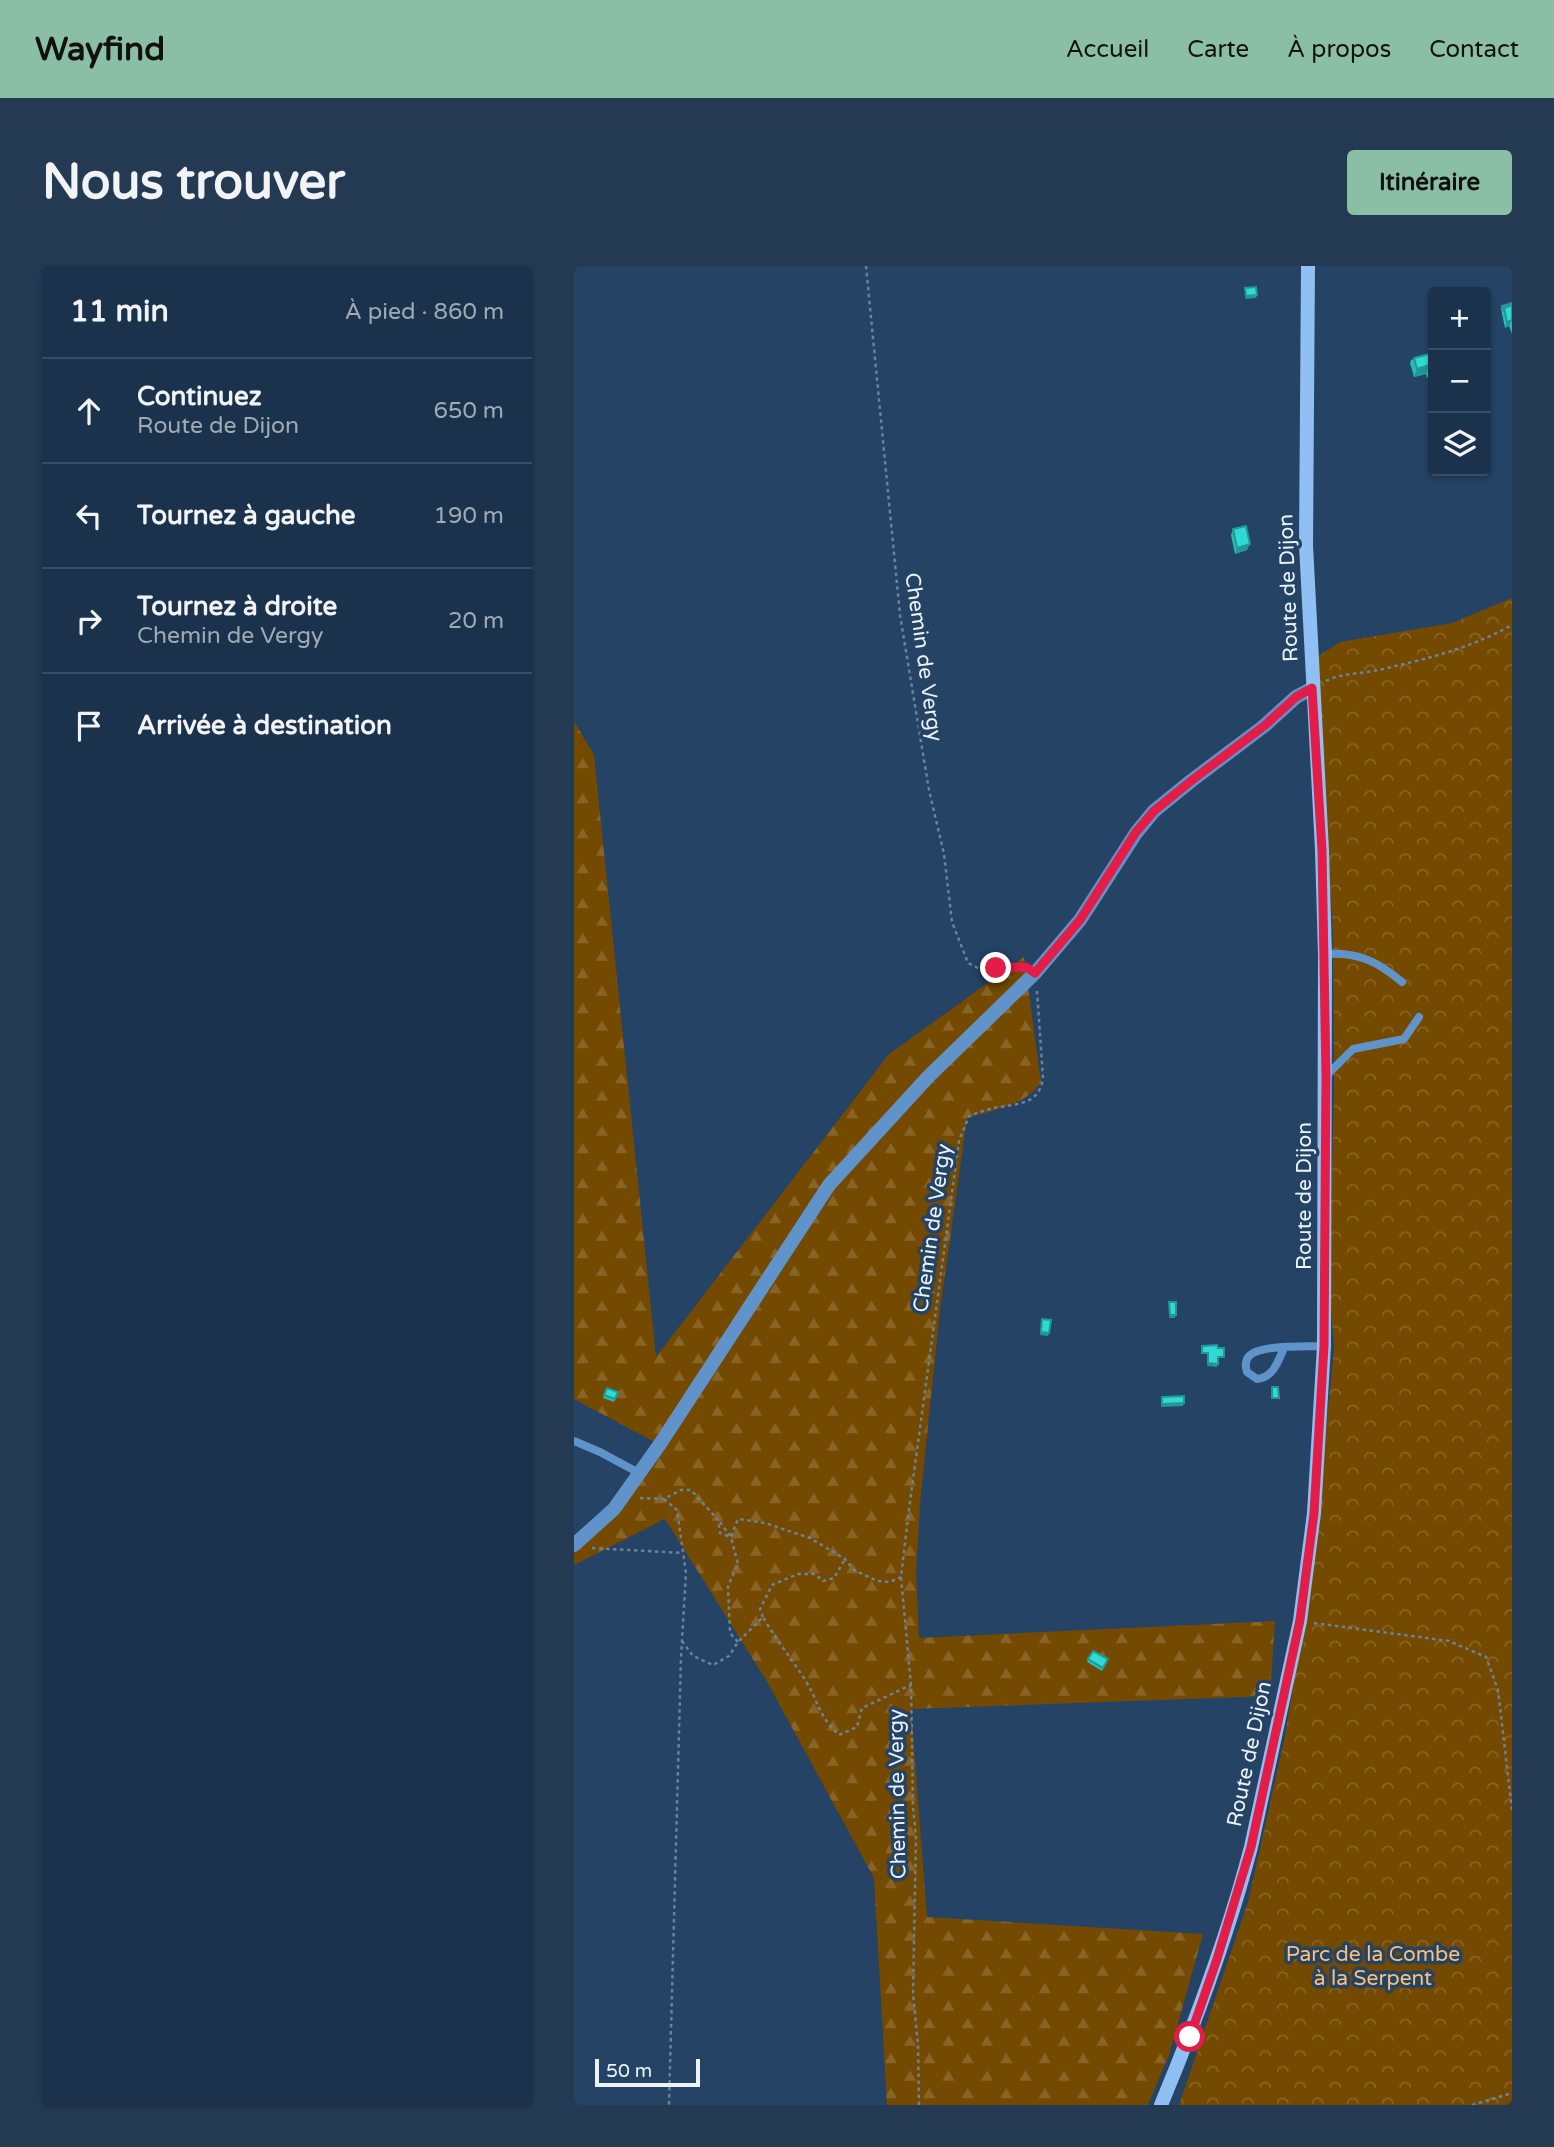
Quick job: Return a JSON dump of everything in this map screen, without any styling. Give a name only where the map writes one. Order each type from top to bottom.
[{"type":"main road","name":"Route de Dijon","points":[[1161,2105],[1190,2037],[1242,1883],[1300,1620],[1314,1513],[1324,1346],[1326,1076],[1322,850],[1305,508],[1308,266]]},
{"type":"street","points":[[579,1549],[614,1509],[660,1444],[829,1185],[928,1077],[1035,973],[1080,920],[1136,832],[1154,811],[1264,726],[1296,697],[1312,688]]},
{"type":"lane","points":[[1325,954],[1347,954],[1372,960],[1402,982]]},
{"type":"lane","points":[[1326,1076],[1353,1049],[1404,1039],[1419,1017]]},
{"type":"lane","points":[[1284,1348],[1268,1376],[1257,1379],[1247,1372],[1245,1363],[1251,1354],[1261,1350],[1284,1348],[1324,1346]]},
{"type":"lane","points":[[574,1441],[639,1474]]},
{"type":"path","name":"Chemin de Vergy","points":[[866,266],[900,615],[929,790],[944,854],[952,922],[968,963],[981,969],[1026,967],[1035,973],[1043,1078],[1042,1086],[1035,1096],[1027,1101],[969,1116],[959,1142],[910,1496],[901,1577],[911,1685],[916,1837],[913,1994],[918,2045],[919,2105]]},
{"type":"path","points":[[1312,688],[1333,677],[1374,671],[1455,651],[1482,641],[1512,625]]},
{"type":"path","points":[[622,1497],[664,1499],[681,1490],[691,1490],[718,1520],[720,1533],[731,1537]]},
{"type":"path","points":[[664,1499],[677,1510],[686,1573],[669,2105]]},
{"type":"path","points":[[738,1642],[730,1633],[728,1586],[738,1564],[731,1537],[738,1519],[765,1523],[810,1538],[845,1559],[854,1570],[877,1581],[890,1582],[901,1577]]},
{"type":"path","points":[[579,1549],[683,1553]]},
{"type":"path","points":[[845,1559],[834,1578],[823,1581],[815,1574],[798,1574],[772,1585],[760,1609],[763,1617],[777,1642],[808,1684],[818,1710],[839,1735],[857,1727],[862,1708],[911,1685]]},
{"type":"path","points":[[682,1641],[693,1656],[713,1665],[729,1656],[738,1642],[763,1617]]},
{"type":"path","points":[[1300,1620],[1448,1641],[1486,1657],[1498,1690],[1512,1810]]},
{"type":"path","points":[[1472,2105],[1512,2093]]},
{"type":"green space","name":"Parc de la Combe à la Serpent","points":[[1512,598],[1512,2105],[1179,2105],[1248,1902],[1284,1741],[1312,1576],[1334,1348],[1329,1280],[1334,1093],[1333,936],[1317,657],[1340,642],[1452,623]]},
{"type":"green space","points":[[574,721],[594,755],[656,1357],[889,1054],[1024,957],[1041,1082],[1017,1102],[967,1118],[940,1310],[920,1503],[916,1572],[919,1638],[1275,1621],[1270,1696],[911,1709],[927,1917],[1203,1934],[1169,2055],[1148,2105],[887,2105],[874,1878],[766,1680],[665,1519],[574,1565],[574,1545],[660,1445],[574,1399]]},
{"type":"building","points":[[1256,287],[1257,295],[1246,296],[1245,288]]},
{"type":"building","points":[[1512,305],[1512,320],[1507,322],[1504,308]]},
{"type":"building","points":[[1428,354],[1428,365],[1417,369],[1414,358]]},
{"type":"building","points":[[1246,526],[1250,544],[1237,548],[1233,529]]},
{"type":"building","points":[[1169,1302],[1176,1302],[1176,1315],[1170,1315]]},
{"type":"building","points":[[1042,1319],[1051,1320],[1049,1333],[1041,1332]]},
{"type":"building","points":[[1217,1345],[1218,1348],[1224,1348],[1224,1357],[1218,1357],[1218,1364],[1208,1363],[1208,1353],[1202,1353],[1202,1346]]},
{"type":"building","points":[[1272,1387],[1278,1387],[1279,1398],[1272,1398]]},
{"type":"building","points":[[607,1388],[618,1392],[615,1399],[604,1395]]},
{"type":"building","points":[[1184,1396],[1184,1403],[1162,1404],[1162,1397]]},
{"type":"building","points":[[1093,1651],[1108,1659],[1103,1668],[1088,1659]]},
{"type":"route","points":[[996,968],[1026,967],[1035,973],[1080,920],[1136,832],[1154,811],[1264,726],[1296,697],[1312,688],[1322,850],[1326,1076],[1324,1346],[1314,1513],[1300,1620],[1251,1847],[1242,1883],[1190,2037]]}]
